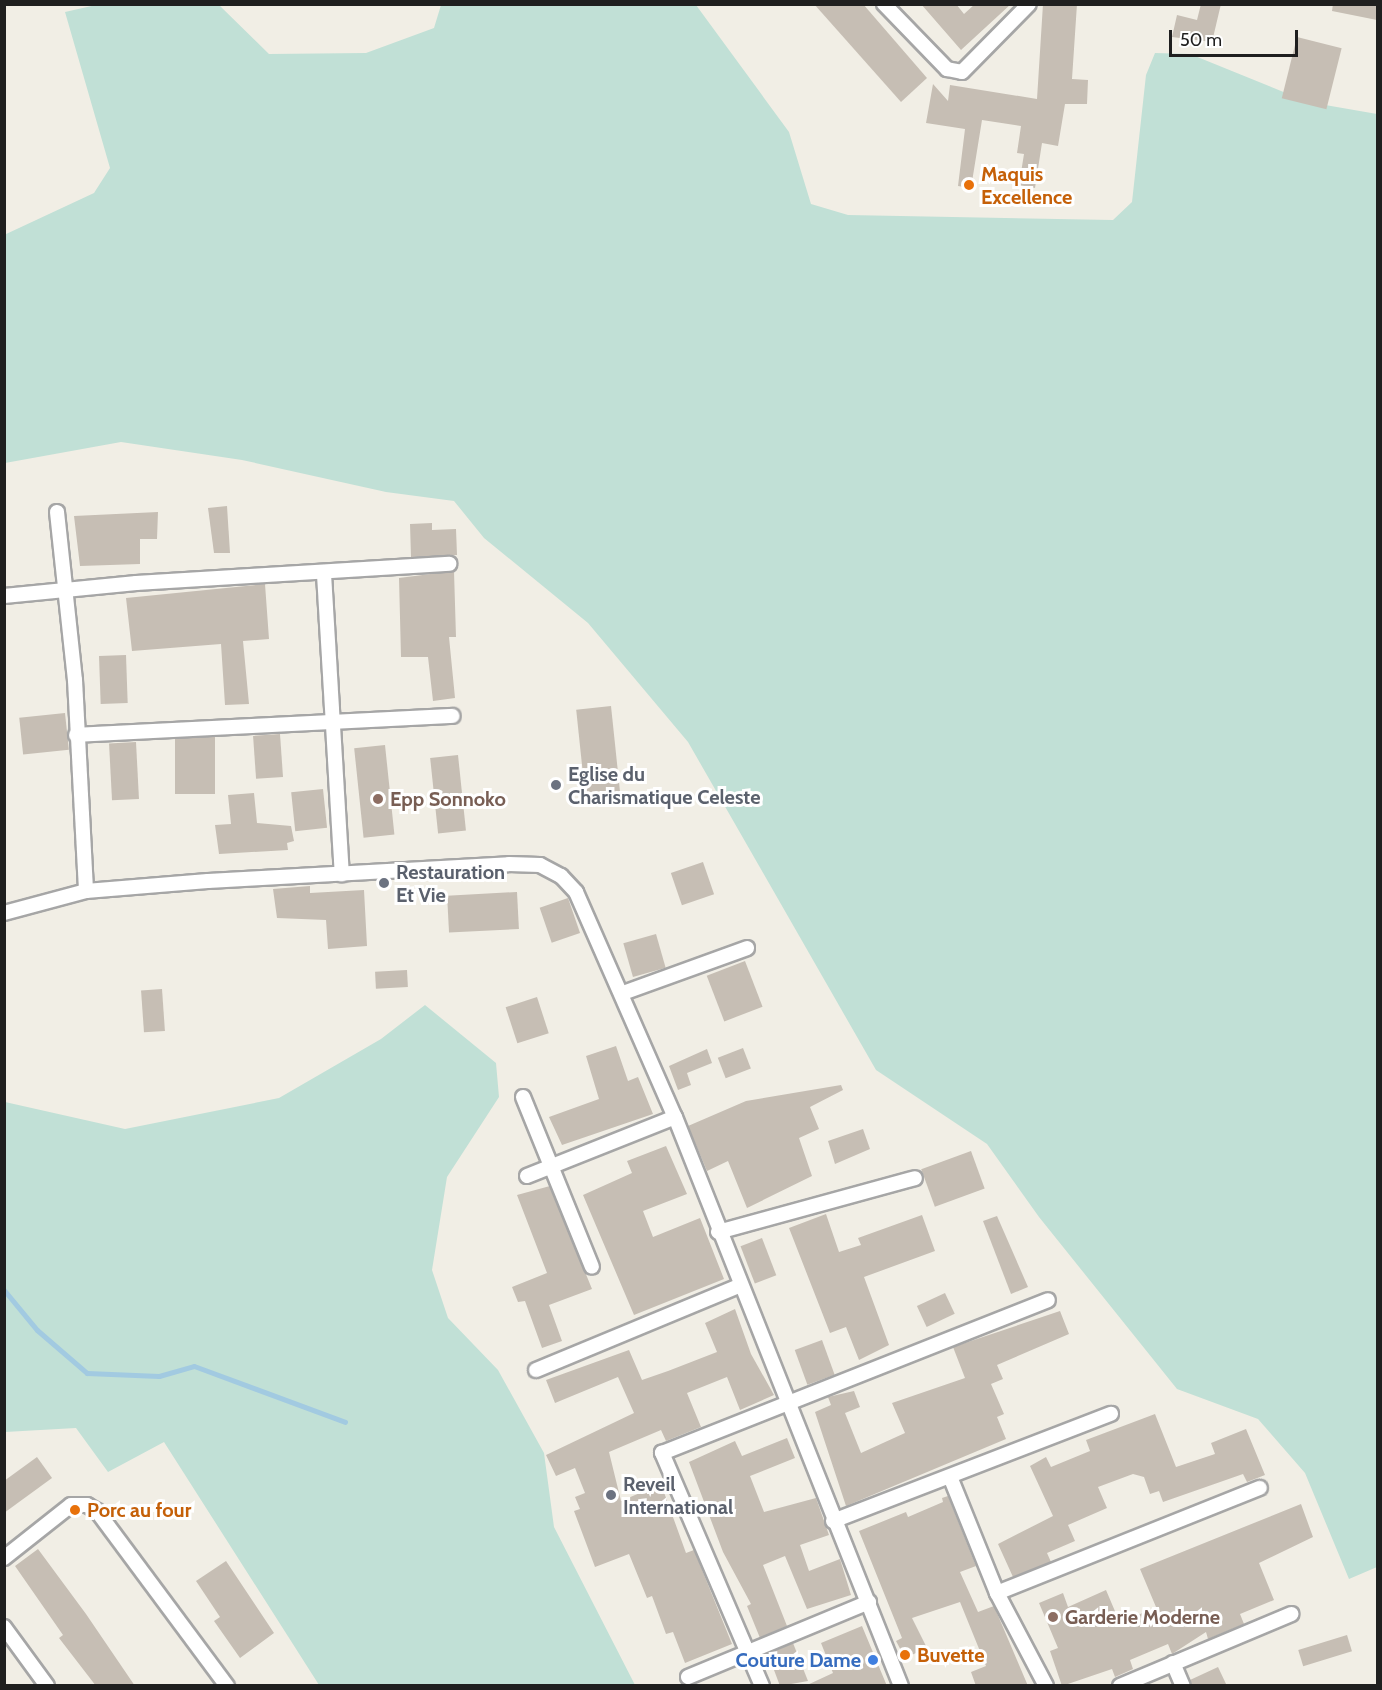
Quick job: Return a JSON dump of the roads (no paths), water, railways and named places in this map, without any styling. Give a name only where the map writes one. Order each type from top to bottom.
[{"type":"street","points":[[884,4],[947,69],[962,72],[1029,4]]},
{"type":"street","points":[[57,512],[68,589],[86,891]]},
{"type":"street","points":[[4,596],[68,589],[449,564]]},
{"type":"street","points":[[324,574],[342,874]]},
{"type":"street","points":[[76,735],[453,716]]},
{"type":"street","points":[[4,913],[86,891],[342,874],[540,865],[561,876],[576,892],[623,993],[675,1117],[739,1286],[833,1521],[869,1602],[901,1686]]},
{"type":"street","points":[[623,993],[747,948]]},
{"type":"street","points":[[523,1097],[592,1267]]},
{"type":"street","points":[[527,1176],[675,1117]]},
{"type":"street","points":[[718,1232],[915,1178]]},
{"type":"street","points":[[536,1370],[739,1286]]},
{"type":"street","points":[[762,1686],[662,1453],[1048,1300]]},
{"type":"street","points":[[833,1521],[951,1479],[1111,1414]]},
{"type":"street","points":[[951,1479],[997,1593],[1046,1686]]},
{"type":"street","points":[[997,1593],[1260,1488]]},
{"type":"street","points":[[4,1558],[71,1505],[87,1504],[97,1511],[226,1686]]},
{"type":"street","points":[[688,1677],[748,1655],[869,1602]]},
{"type":"street","points":[[1120,1686],[1291,1614]]},
{"type":"street","points":[[4,1627],[47,1686]]},
{"type":"street","points":[[1173,1663],[1183,1686]]},
{"type":"waterway","points":[[4,1290],[37,1330],[87,1373],[159,1376],[194,1366],[345,1422]]},
{"type":"place","name":"Maquis Excellence","points":[[969,185]]},
{"type":"place","name":"Eglise du Charismatique Celeste","points":[[556,785]]},
{"type":"place","name":"Epp Sonnoko","points":[[378,799]]},
{"type":"place","name":"Restauration Et Vie","points":[[384,883]]},
{"type":"place","name":"Reveil International","points":[[611,1495]]},
{"type":"place","name":"Porc au four","points":[[75,1510]]},
{"type":"place","name":"Garderie Moderne","points":[[1053,1617]]},
{"type":"place","name":"Buvette","points":[[905,1655]]},
{"type":"place","name":"Couture Dame","points":[[873,1660]]}]
